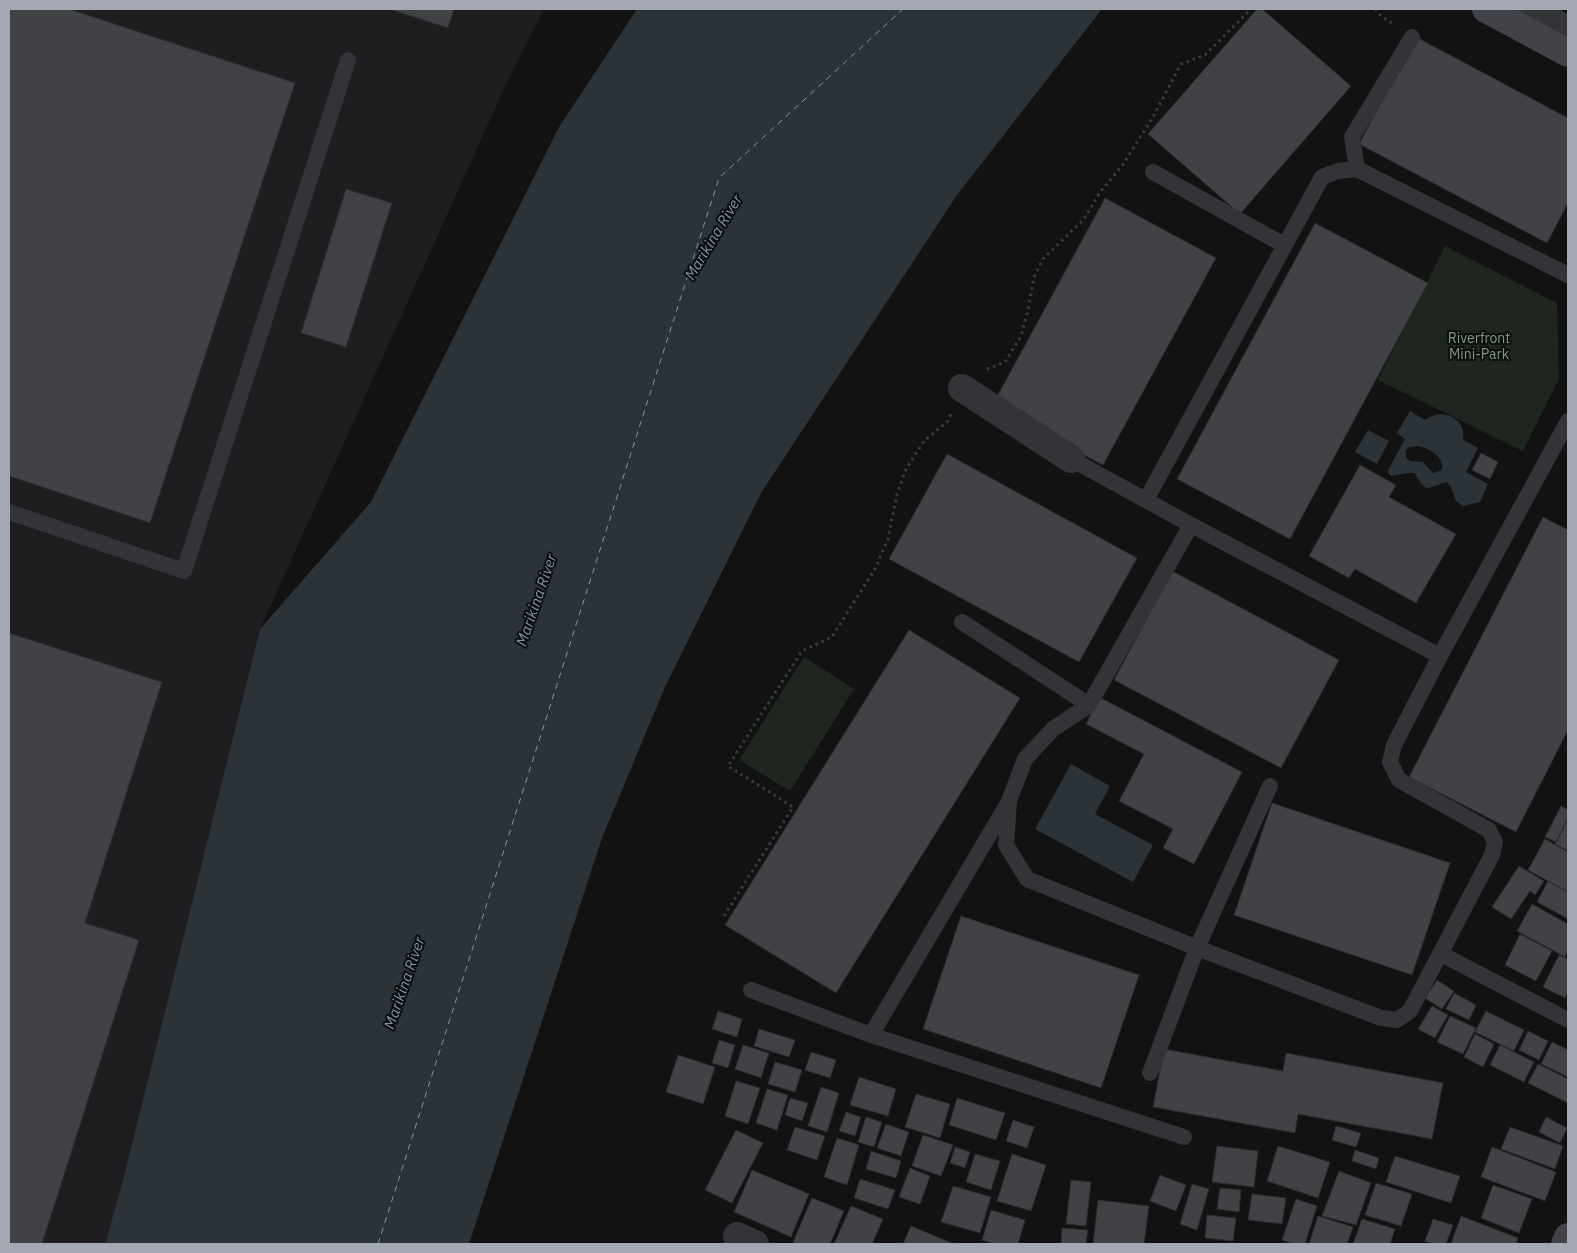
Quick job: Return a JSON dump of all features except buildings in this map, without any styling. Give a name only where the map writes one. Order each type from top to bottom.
[{"type":"main road","points":[[1486,9],[1568,53]]},
{"type":"main road","points":[[1565,1244],[1568,1237]]},
{"type":"street","points":[[1529,9],[1568,30]]},
{"type":"street","points":[[962,388],[1071,459]]},
{"type":"lane","points":[[1357,170],[1352,138],[1412,37]]},
{"type":"lane","points":[[9,512],[184,570],[348,60]]},
{"type":"lane","points":[[1146,500],[1322,177],[1338,171],[1357,170],[1568,275]]},
{"type":"lane","points":[[1153,172],[1284,246]]},
{"type":"lane","points":[[1009,801],[1006,845],[1027,879],[1197,948],[1382,1018],[1397,1020],[1410,1011],[1492,855],[1495,842],[1489,830],[1399,780],[1390,762],[1394,745],[1440,656],[1566,432]]},
{"type":"lane","points":[[1071,459],[1191,526],[1440,656]]},
{"type":"lane","points":[[872,1035],[1009,801],[1025,759],[1053,729],[1088,705],[1191,526]]},
{"type":"lane","points":[[962,622],[1088,705]]},
{"type":"lane","points":[[1150,1073],[1197,948],[1270,786]]},
{"type":"lane","points":[[1441,954],[1568,1020]]},
{"type":"lane","points":[[751,990],[872,1035],[1184,1137]]},
{"type":"path","points":[[724,916],[793,807],[728,766],[802,651],[832,637],[875,569],[888,539],[898,494],[906,469],[924,441],[948,421],[962,388],[981,372],[1005,362],[1021,336],[1034,278],[1043,259],[1084,219],[1100,192],[1122,166],[1153,117],[1181,64],[1205,55],[1250,9]]},
{"type":"shaded area","points":[[9,9],[544,9],[507,82],[260,629],[123,1180],[105,1244],[9,1244]]},
{"type":"green space","name":"Riverfront Mini-Park","points":[[1445,246],[1557,303],[1559,379],[1523,451],[1378,380]]},
{"type":"green space","points":[[804,657],[854,689],[790,791],[739,760]]},
{"type":"water","name":"Marikina River","points":[[637,9],[1102,9],[957,195],[761,493],[665,687],[602,838],[469,1244],[105,1244],[123,1180],[260,629],[371,502],[559,127]]},
{"type":"water","points":[[1410,411],[1425,420],[1432,416],[1446,415],[1457,421],[1463,432],[1463,440],[1478,448],[1466,472],[1488,484],[1480,502],[1463,506],[1456,501],[1447,482],[1428,488],[1422,485],[1414,473],[1391,476],[1388,470],[1405,439],[1397,433]],"holes":[[[1410,447],[1423,447],[1438,457],[1441,461],[1442,470],[1433,473],[1423,462],[1411,461],[1406,458],[1406,450]]]},
{"type":"water","points":[[1368,430],[1389,441],[1377,464],[1355,452]]},
{"type":"water","points":[[1071,764],[1110,786],[1095,814],[1153,845],[1133,882],[1035,829]]},
{"type":"ferry route","points":[[378,1244],[719,178],[903,9]]}]
